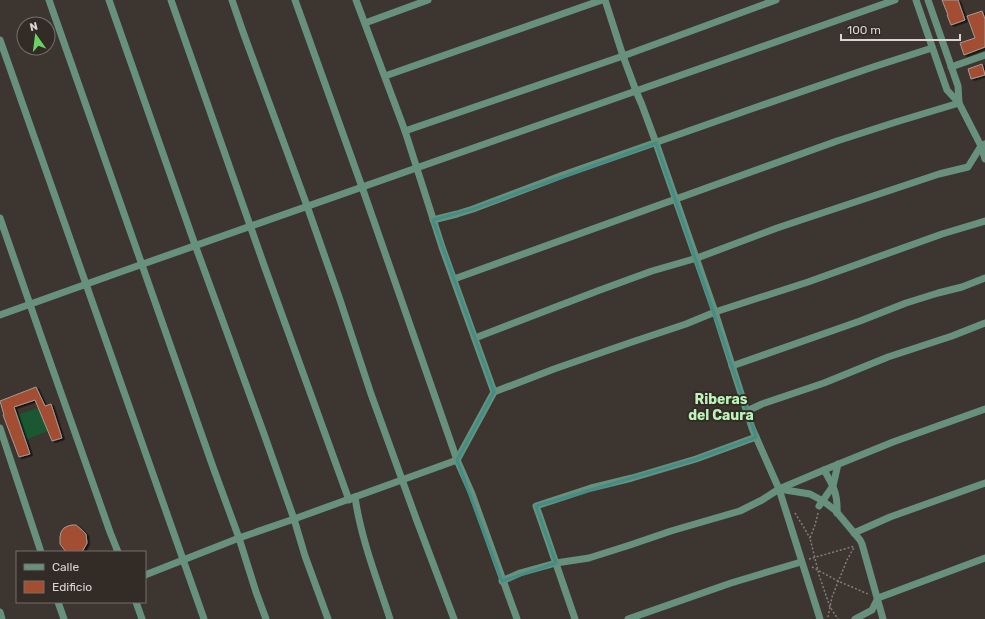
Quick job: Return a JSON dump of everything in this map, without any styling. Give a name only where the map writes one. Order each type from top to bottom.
[{"type":"street","points":[[49,0],[266,619]]},
{"type":"street","points":[[109,0],[195,246],[294,519],[305,556],[328,619]]},
{"type":"street","points":[[171,0],[250,226],[357,512],[372,567],[390,619]]},
{"type":"street","points":[[232,0],[339,296],[371,394],[454,619]]},
{"type":"street","points":[[295,0],[457,460],[472,494],[502,581],[517,619]]},
{"type":"street","points":[[356,0],[405,131],[433,220],[494,392]]},
{"type":"street","points":[[365,23],[428,0]]},
{"type":"street","points":[[385,76],[604,0],[676,199],[756,437],[770,472],[776,481],[820,619]]},
{"type":"street","points":[[405,131],[623,56],[776,0]]},
{"type":"street","points":[[0,315],[895,0]]},
{"type":"street","points":[[916,0],[946,90],[959,103],[983,145],[985,159]]},
{"type":"street","points":[[928,0],[958,86],[959,103]]},
{"type":"street","points":[[0,40],[204,619]]},
{"type":"street","points":[[433,220],[457,214],[563,175],[932,48]]},
{"type":"street","points":[[951,67],[985,55]]},
{"type":"street","points":[[454,279],[837,141],[959,103]]},
{"type":"street","points":[[475,338],[652,271],[696,258],[777,228],[939,174],[968,167],[983,145]]},
{"type":"street","points":[[0,218],[29,304],[118,551]]},
{"type":"street","points":[[146,575],[238,538],[457,460],[494,392],[554,369],[686,324],[715,312],[808,282],[942,234],[985,221]]},
{"type":"street","points":[[732,366],[860,321],[906,303],[962,287],[985,278]]},
{"type":"street","points":[[747,411],[762,404],[824,383],[888,357],[952,336],[985,323]]},
{"type":"street","points":[[502,581],[520,573],[556,563],[589,558],[740,510],[762,500],[778,490],[838,464],[893,442],[985,409]]},
{"type":"street","points":[[0,428],[41,551]]},
{"type":"street","points":[[574,619],[542,520],[536,506],[591,488],[632,478],[696,459],[756,437]]},
{"type":"street","points":[[821,504],[833,486],[838,464]]},
{"type":"street","points":[[824,470],[833,486],[838,501],[837,513]]},
{"type":"street","points":[[854,533],[890,517],[985,483]]},
{"type":"street","points":[[778,490],[810,494],[821,504],[835,510],[854,533],[862,544],[883,619]]},
{"type":"street","points":[[855,619],[872,610],[878,598],[985,558]]},
{"type":"street","points":[[628,619],[732,582],[802,562]]},
{"type":"street","points":[[58,603],[64,619]]},
{"type":"street","points":[[136,603],[142,619]]},
{"type":"street","points":[[0,612],[2,619]]},
{"type":"path","points":[[782,500],[796,513],[810,538],[830,607],[838,619]]},
{"type":"path","points":[[810,538],[816,525],[821,504]]},
{"type":"path","points":[[802,562],[862,544]]},
{"type":"path","points":[[827,619],[832,597],[847,560],[853,550],[862,544]]},
{"type":"path","points":[[802,562],[838,581],[878,598]]},
{"type":"highlighted area","points":[[656,143],[756,437],[696,459],[536,506],[556,563],[502,581],[457,460],[494,392],[433,220],[473,209]]},
{"type":"green space","points":[[38,408],[48,431],[25,440],[16,415]]},
{"type":"building","points":[[942,0],[958,0],[965,20],[951,25]]},
{"type":"building","points":[[982,11],[985,19],[985,47],[964,55],[960,43],[975,38],[967,16]]},
{"type":"building","points":[[982,64],[985,75],[971,79],[968,69]]},
{"type":"building","points":[[36,387],[45,406],[51,404],[62,438],[52,441],[35,400],[14,407],[30,454],[19,457],[3,415],[0,401]]},
{"type":"building","points":[[76,525],[86,534],[87,543],[83,551],[65,551],[60,544],[61,532],[68,526]]},
{"type":"district","name":"Riberas del Caura","points":[[721,408]]}]
